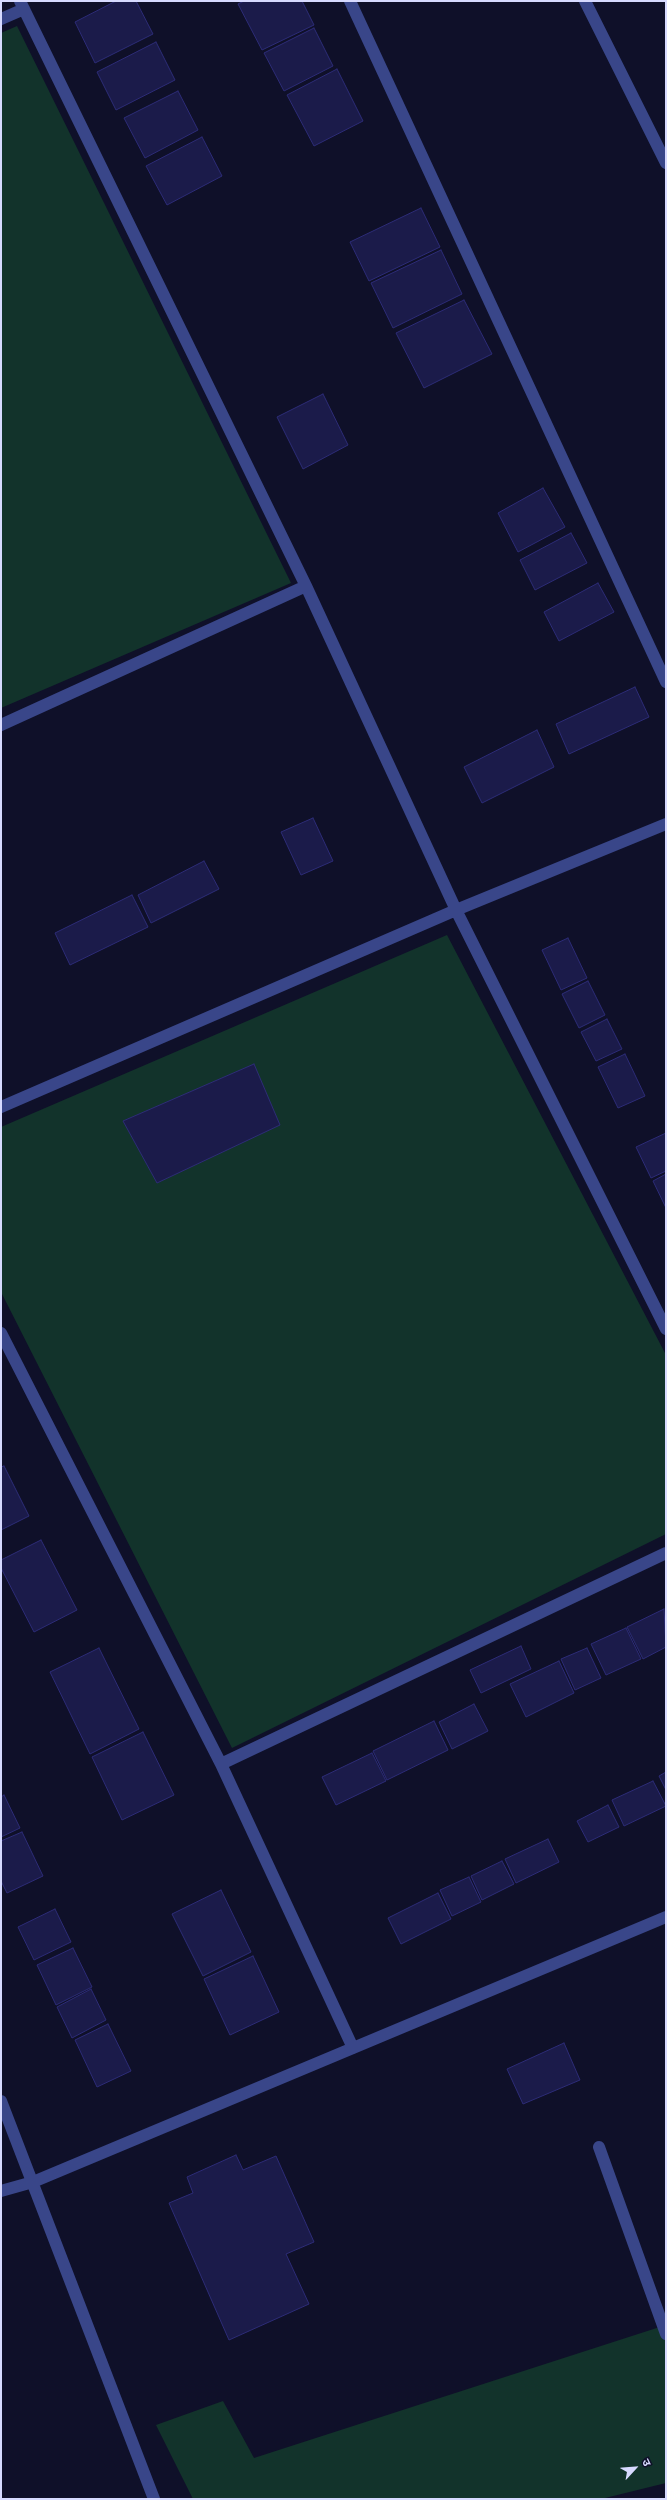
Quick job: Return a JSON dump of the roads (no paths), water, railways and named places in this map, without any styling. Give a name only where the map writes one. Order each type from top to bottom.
[{"type":"street","points":[[350,1],[666,682]]},
{"type":"street","points":[[585,1],[666,163]]},
{"type":"street","points":[[1,19],[22,5],[306,586],[456,910],[666,1329]]},
{"type":"street","points":[[1,725],[306,586]]},
{"type":"street","points":[[1,1107],[456,910],[666,824]]},
{"type":"street","points":[[1,1333],[221,1764],[353,2048]]},
{"type":"street","points":[[221,1764],[666,1553]]},
{"type":"street","points":[[1,2191],[33,2182],[666,1917]]},
{"type":"street","points":[[1,2101],[154,2499]]},
{"type":"street","points":[[599,2147],[666,2334]]}]
